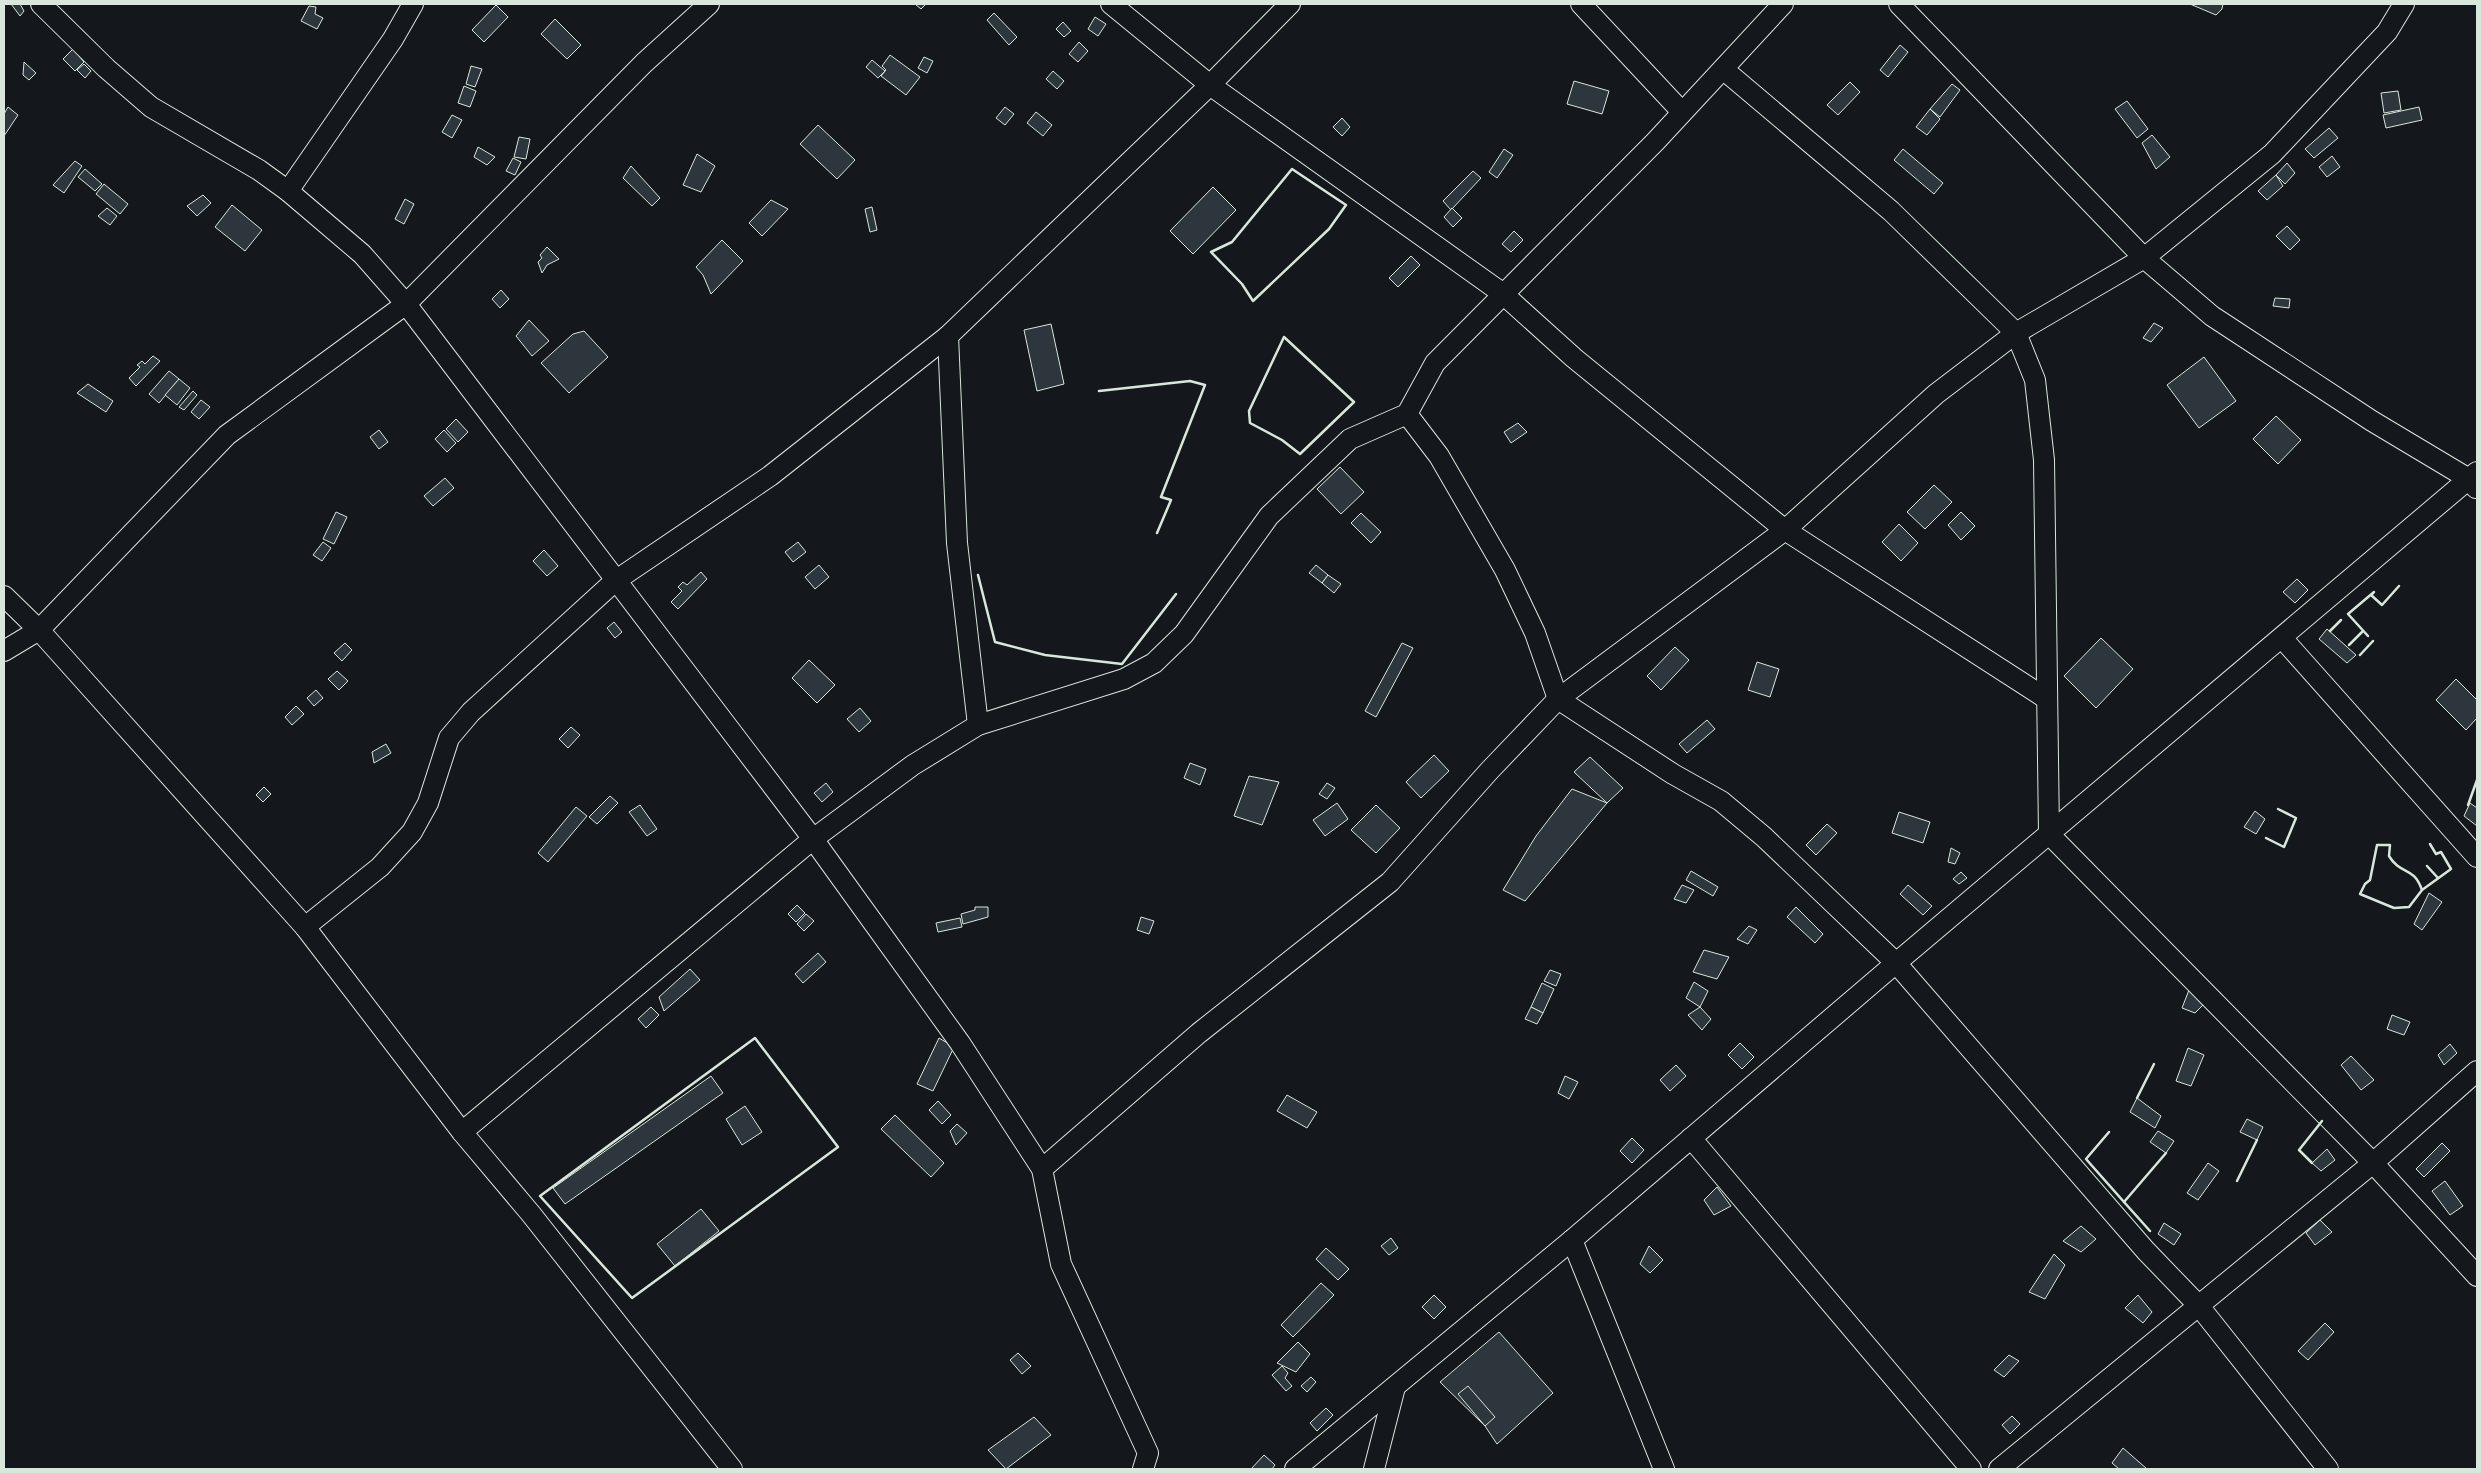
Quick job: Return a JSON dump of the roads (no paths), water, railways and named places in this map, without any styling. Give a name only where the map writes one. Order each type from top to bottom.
[{"type":"street","points":[[41,4],[106,68],[151,107],[259,170],[288,191],[362,254],[406,304],[615,581],[814,839],[960,1043],[1042,1169],[1061,1264],[1148,1453],[1143,1469]]},
{"type":"street","points":[[288,191],[393,39],[413,4]]},
{"type":"street","points":[[4,651],[39,630],[227,435],[406,304],[644,63],[709,4]]},
{"type":"street","points":[[1111,4],[1210,85],[1502,293],[1574,358],[1785,530],[2047,698]]},
{"type":"street","points":[[305,927],[380,867],[412,832],[428,803],[450,738],[471,712],[615,581],[770,476],[948,336],[1210,85],[1290,4]]},
{"type":"street","points":[[1581,4],[1682,112]]},
{"type":"street","points":[[462,1132],[814,839],[913,765],[978,725],[1124,679],[1154,664],[1184,634],[1269,516],[1350,439],[1407,414],[1435,363],[1682,112],[1783,4]]},
{"type":"street","points":[[1295,1469],[1572,1240],[2049,834],[2474,480],[2372,421],[2212,316],[2144,258],[1899,4]]},
{"type":"street","points":[[1042,1169],[1199,1033],[1390,882],[1490,770],[1558,699],[1785,530],[1936,394],[2016,333],[2144,258],[2272,154],[2387,32],[2404,4]]},
{"type":"street","points":[[1723,69],[1891,212],[2016,333],[2035,380],[2044,460],[2049,834],[2373,1163],[2477,1276]]},
{"type":"street","points":[[948,336],[957,543],[978,725]]},
{"type":"street","points":[[1407,414],[1439,456],[1505,570],[1535,632],[1558,699],[1673,774],[1721,801],[1764,837],[1896,963],[2146,1251],[2200,1306],[2328,1469]]},
{"type":"street","points":[[4,596],[39,630],[305,927],[462,1132],[531,1214],[732,1469]]},
{"type":"street","points":[[2282,638],[2477,857]]},
{"type":"street","points":[[1999,1469],[2373,1163],[2477,1071]]},
{"type":"street","points":[[1691,1138],[1971,1469]]},
{"type":"street","points":[[1572,1240],[1664,1469]]},
{"type":"street","points":[[1374,1469],[1395,1386]]}]
